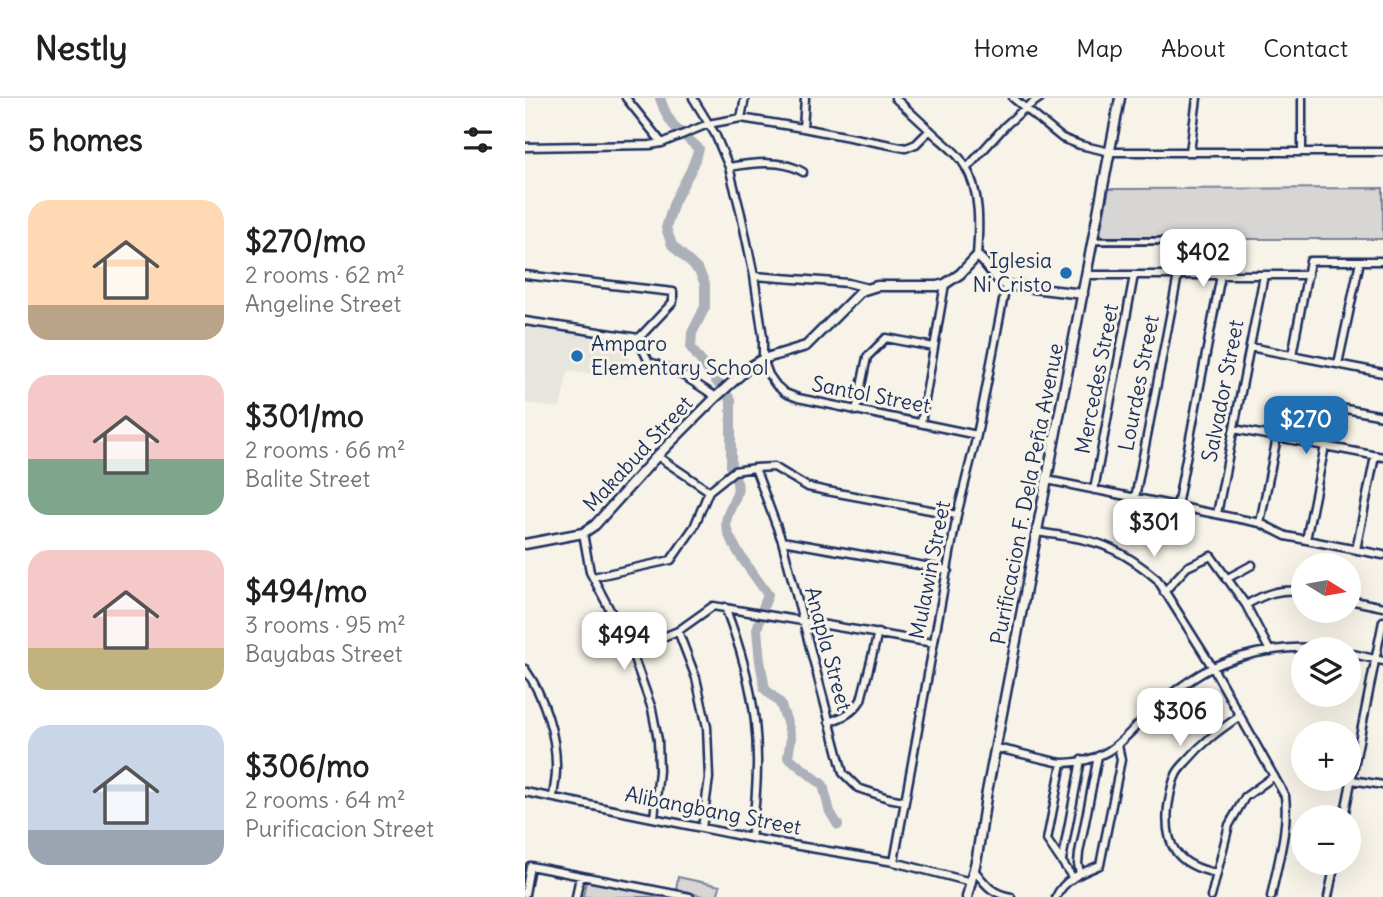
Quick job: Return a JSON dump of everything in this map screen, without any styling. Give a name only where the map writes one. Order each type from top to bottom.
[{"type":"street","points":[[626,98],[663,143]]},
{"type":"street","name":"Santol Street","points":[[693,98],[715,134],[729,167],[754,276],[763,338],[763,359],[776,385],[785,393],[798,398],[977,435]]},
{"type":"street","points":[[741,118],[745,98]]},
{"type":"street","points":[[803,128],[805,98]]},
{"type":"street","points":[[754,276],[868,288],[886,285],[937,286],[960,274],[977,256],[977,202],[967,168],[955,152],[895,98]]},
{"type":"street","points":[[1013,98],[1062,138],[1110,152],[1383,152]]},
{"type":"street","points":[[967,168],[1006,125],[1040,98]]},
{"type":"street","name":"Purificacion F. Dela Peña Avenue","points":[[967,897],[1120,98]]},
{"type":"street","points":[[1189,152],[1197,98]]},
{"type":"street","points":[[1302,151],[1303,98]]},
{"type":"street","points":[[525,147],[650,145],[663,143],[708,124],[741,118],[906,148],[916,144],[930,130]]},
{"type":"street","points":[[729,167],[743,164],[776,164],[790,165],[803,172]]},
{"type":"street","points":[[1094,241],[1179,241]]},
{"type":"street","points":[[977,256],[987,264],[998,281],[1006,285],[1083,294]]},
{"type":"street","points":[[1292,355],[1310,261],[1383,261]]},
{"type":"street","points":[[1338,364],[1360,261]]},
{"type":"street","points":[[525,275],[673,292],[673,302],[639,338]]},
{"type":"street","points":[[1087,275],[1308,275]]},
{"type":"street","name":"Mercedes Street","points":[[1094,490],[1134,275]]},
{"type":"street","name":"Lourdes Street","points":[[1135,498],[1178,275]]},
{"type":"street","points":[[1177,506],[1221,275]]},
{"type":"street","name":"Salvador Street","points":[[1217,514],[1264,275]]},
{"type":"street","points":[[921,423],[945,284]]},
{"type":"street","name":"Mulawin Street","points":[[894,863],[957,515],[977,435],[1006,285]]},
{"type":"street","name":"Makabud Street","points":[[525,544],[583,533],[595,525],[657,456],[748,368],[763,359],[806,345],[853,297],[868,288]]},
{"type":"street","points":[[525,321],[639,338]]},
{"type":"street","points":[[639,338],[649,362],[684,375],[716,397]]},
{"type":"street","points":[[856,411],[867,357],[886,338],[934,347]]},
{"type":"street","points":[[1250,347],[1383,373]]},
{"type":"street","points":[[1330,406],[1383,416]]},
{"type":"street","points":[[1234,429],[1383,457]]},
{"type":"street","points":[[1260,523],[1277,437]]},
{"type":"street","points":[[1306,540],[1325,446]]},
{"type":"street","points":[[657,456],[709,491]]},
{"type":"street","points":[[1356,550],[1375,456]]},
{"type":"street","points":[[593,577],[671,560],[694,527],[709,491],[734,471],[774,467],[808,487],[957,515]]},
{"type":"street","name":"Anapla Street","points":[[755,468],[782,541],[843,773],[858,788],[904,801]]},
{"type":"street","points":[[1047,480],[1260,523],[1282,535],[1383,555]]},
{"type":"street","points":[[1037,532],[1112,549],[1157,579],[1213,668],[1285,796],[1285,824],[1271,897]]},
{"type":"street","points":[[583,533],[590,572],[631,650],[652,709],[659,771],[654,818]]},
{"type":"street","points":[[782,541],[948,570]]},
{"type":"street","points":[[1164,592],[1187,567],[1212,556],[1245,605],[1270,651]]},
{"type":"street","points":[[1226,579],[1252,565]]},
{"type":"street","points":[[1245,605],[1269,593],[1291,591]]},
{"type":"street","points":[[1361,602],[1383,607]]},
{"type":"street","points":[[631,650],[678,631],[713,606],[933,643]]},
{"type":"street","points":[[725,607],[750,682],[756,720],[757,799],[751,838]]},
{"type":"street","points":[[1361,741],[1380,660],[1383,621]]},
{"type":"street","points":[[678,631],[696,678],[706,727],[709,778],[702,828]]},
{"type":"street","points":[[829,722],[851,712],[861,700],[878,633]]},
{"type":"street","points":[[996,748],[1062,763],[1098,756],[1118,745],[1161,703],[1213,668],[1253,654],[1291,649]]},
{"type":"street","points":[[1361,656],[1380,660]]},
{"type":"street","points":[[525,669],[544,705],[551,735],[556,768],[553,797]]},
{"type":"street","points":[[525,684],[532,680]]},
{"type":"street","points":[[1216,873],[1189,865],[1171,843],[1167,830],[1171,787],[1176,773],[1201,745],[1240,716]]},
{"type":"street","points":[[1056,897],[1064,884],[1076,875],[1100,864],[1121,760],[1118,745]]},
{"type":"street","points":[[1076,875],[1098,756]]},
{"type":"street","points":[[1062,860],[1081,760]]},
{"type":"street","points":[[1062,763],[1047,839],[1076,875]]},
{"type":"street","points":[[1211,897],[1229,825],[1245,797],[1274,776]]},
{"type":"street","points":[[1361,781],[1383,785]]},
{"type":"street","name":"Alibangbang Street","points":[[525,792],[751,838],[894,863],[971,882]]},
{"type":"street","points":[[525,894],[530,866],[690,897]]},
{"type":"street","points":[[974,870],[991,890],[1011,897]]},
{"type":"street","points":[[1328,897],[1333,875]]},
{"type":"street","points":[[576,897],[580,876]]},
{"type":"shaded area","points":[[1383,188],[1383,239],[1099,239],[1109,189]]},
{"type":"shaded area","name":"Amparo Elementary School","points":[[525,327],[631,340],[627,378],[568,371],[560,408],[525,403]]},
{"type":"shaded area","points":[[678,877],[720,886],[717,897],[676,890]]},
{"type":"shaded area","points":[[586,881],[676,897],[583,897]]},
{"type":"waterway","points":[[660,98],[667,116],[679,131]]},
{"type":"waterway","points":[[686,137],[699,149],[674,202],[666,228],[672,245],[699,271],[705,284],[705,307],[692,333],[691,348],[723,390]]},
{"type":"waterway","points":[[726,394],[731,400],[731,471]]},
{"type":"waterway","points":[[733,475],[738,487],[727,516],[727,530],[736,549],[768,595],[762,610]]},
{"type":"waterway","points":[[760,619],[757,630],[765,689],[780,703],[788,725],[791,738],[788,757],[823,785],[830,812],[838,825]]},
{"type":"place","name":"Iglesia Ni Cristo","points":[[1066,273]]},
{"type":"place","name":"Amparo Elementary School","points":[[577,356]]}]
